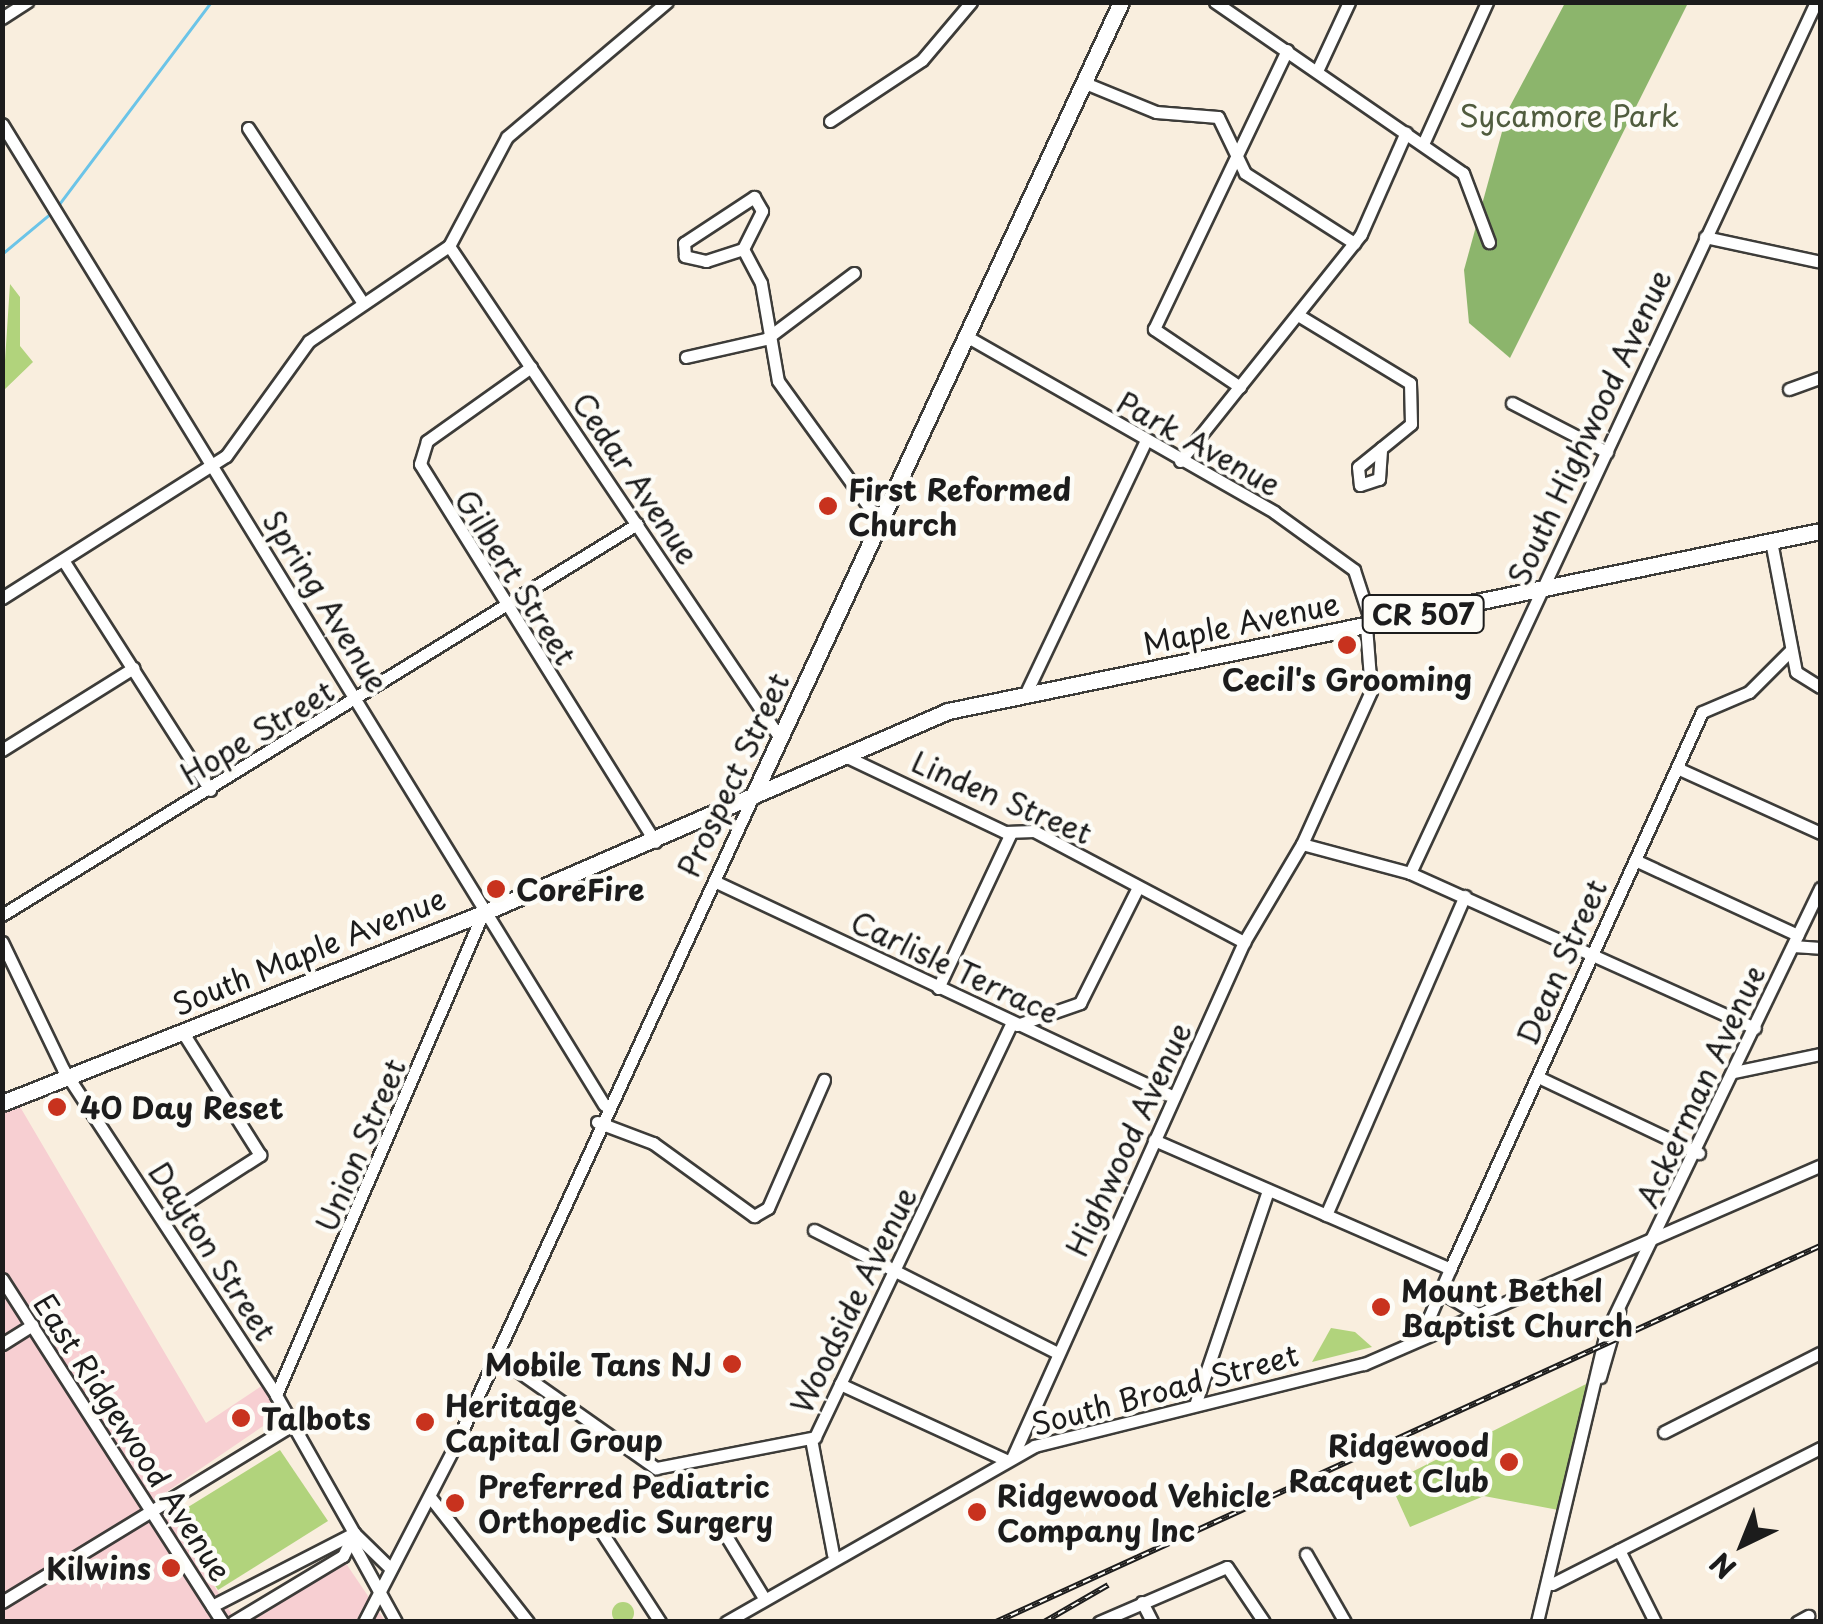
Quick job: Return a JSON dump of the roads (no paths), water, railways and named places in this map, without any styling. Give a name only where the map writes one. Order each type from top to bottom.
[{"type":"main road","name":"Prospect Street","points":[[752,796],[1121,2]]},
{"type":"main road","name":"Maple Avenue","points":[[1025,695],[1820,531]]},
{"type":"main road","name":"South Maple Avenue","points":[[2,1104],[655,842],[948,710],[1025,695]]},
{"type":"street","points":[[2,18],[27,2]]},
{"type":"street","points":[[2,598],[213,465],[252,428],[309,341],[449,246],[507,137],[667,2]]},
{"type":"street","points":[[830,120],[922,60],[971,2]]},
{"type":"street","points":[[1215,2],[1406,132],[1469,180],[1489,242]]},
{"type":"street","points":[[1317,71],[1349,2]]},
{"type":"street","points":[[1423,144],[1487,2]]},
{"type":"street","name":"South Highwood Avenue","points":[[1410,873],[1816,2]]},
{"type":"street","points":[[1240,388],[1154,329],[1287,50]]},
{"type":"street","points":[[1085,84],[1156,112],[1211,114],[1228,130],[1233,158],[1354,243]]},
{"type":"street","name":"Spring Avenue","points":[[2,124],[604,1106]]},
{"type":"street","points":[[248,128],[363,303]]},
{"type":"street","points":[[1180,461],[1354,243],[1406,132]]},
{"type":"street","points":[[754,197],[763,207],[742,248],[706,261],[689,259],[683,246],[754,197]]},
{"type":"street","points":[[1705,237],[1817,261]]},
{"type":"street","name":"Cedar Avenue","points":[[449,246],[780,738]]},
{"type":"street","points":[[742,248],[762,283],[766,339],[778,381],[879,521]]},
{"type":"street","points":[[686,357],[766,339],[854,273]]},
{"type":"street","points":[[1298,315],[1410,383],[1415,416],[1381,448]]},
{"type":"street","name":"Park Avenue","points":[[966,336],[1180,461],[1354,570],[1369,626]]},
{"type":"street","name":"Gilbert Street","points":[[530,367],[433,436],[420,456],[505,610],[655,842]]},
{"type":"street","points":[[1789,389],[1820,378]]},
{"type":"street","points":[[1512,402],[1607,452]]},
{"type":"street","points":[[1025,695],[1144,442]]},
{"type":"street","name":"Hope Street","points":[[2,914],[505,610],[637,524]]},
{"type":"street","points":[[1771,541],[1796,672],[1820,687]]},
{"type":"street","points":[[63,560],[210,790]]},
{"type":"street","name":"Highwood Avenue","points":[[1009,1458],[1244,942],[1299,846],[1371,691],[1369,626]]},
{"type":"street","name":"Dean Street","points":[[1432,1333],[1450,1269],[1538,1078],[1590,952],[1702,712],[1749,692],[1790,651]]},
{"type":"street","points":[[2,750],[133,668]]},
{"type":"street","name":"Linden Street","points":[[845,756],[1010,833],[1034,831],[1244,942]]},
{"type":"street","points":[[1677,768],[1820,834]]},
{"type":"street","name":"Prospect Street","points":[[364,1622],[430,1495],[604,1106],[752,796]]},
{"type":"street","points":[[938,988],[1010,833]]},
{"type":"street","points":[[1299,846],[1410,873],[1754,1028]]},
{"type":"street","points":[[1635,860],[1795,941],[1820,948]]},
{"type":"street","name":"Carlisle Terrace","points":[[714,881],[1174,1098]]},
{"type":"street","points":[[1015,1024],[1080,1003],[1138,887]]},
{"type":"street","name":"Ackerman Avenue","points":[[1536,1622],[1552,1584],[1620,1302],[1699,1152],[1820,888]]},
{"type":"street","points":[[1326,1214],[1465,896]]},
{"type":"street","name":"Union Street","points":[[276,1394],[483,913]]},
{"type":"street","name":"Dayton Street","points":[[2,942],[68,1076],[276,1394],[289,1426],[354,1533],[390,1568]]},
{"type":"street","name":"Woodside Avenue","points":[[495,1355],[656,1468],[811,1439],[1015,1024]]},
{"type":"street","points":[[162,1218],[260,1155],[182,1031]]},
{"type":"street","points":[[1734,1072],[1820,1054]]},
{"type":"street","points":[[1538,1078],[1699,1152]]},
{"type":"street","points":[[597,1122],[653,1144],[754,1216],[768,1208],[824,1080]]},
{"type":"street","points":[[1154,1140],[1450,1269]]},
{"type":"street","name":"South Broad Street","points":[[726,1622],[833,1554],[1009,1458],[1196,1402],[1364,1364],[1662,1228],[1820,1166]]},
{"type":"street","points":[[1196,1402],[1268,1192]]},
{"type":"street","points":[[814,1230],[892,1274],[1056,1352]]},
{"type":"street","points":[[1614,1250],[1635,1270]]},
{"type":"street","name":"East Ridgewood Avenue","points":[[2,1279],[222,1622]]},
{"type":"street","points":[[1441,1292],[1476,1313]]},
{"type":"street","points":[[2,1344],[32,1325]]},
{"type":"street","points":[[1664,1432],[1820,1353]]},
{"type":"street","points":[[840,1384],[1009,1458]]},
{"type":"street","points":[[2,1602],[289,1426]]},
{"type":"street","points":[[811,1439],[833,1554]]},
{"type":"street","points":[[1552,1584],[1820,1448]]},
{"type":"street","points":[[430,1495],[528,1622]]},
{"type":"street","points":[[717,1520],[764,1598]]},
{"type":"street","points":[[597,1525],[660,1622]]},
{"type":"street","points":[[212,1606],[354,1533]]},
{"type":"street","points":[[233,1622],[343,1556],[354,1533]]},
{"type":"street","name":"Dayton Street","points":[[354,1533],[352,1557],[396,1622]]},
{"type":"street","points":[[1618,1550],[1656,1622]]},
{"type":"street","points":[[1306,1554],[1344,1622]]},
{"type":"street","points":[[1098,1622],[1227,1567],[1264,1622]]},
{"type":"street","points":[[1142,1602],[1152,1622]]},
{"type":"waterway","points":[[57,207],[211,2]]},
{"type":"waterway","points":[[2,254],[51,213]]},
{"type":"railway","points":[[996,1622],[1820,1246]]},
{"type":"railway","points":[[1044,1622],[1108,1585]]},
{"type":"place","name":"First Reformed Church","points":[[828,506]]},
{"type":"place","name":"Cecil's Grooming","points":[[1347,645]]},
{"type":"place","name":"CoreFire","points":[[496,889]]},
{"type":"place","name":"40 Day Reset","points":[[57,1107]]},
{"type":"place","name":"Mount Bethel Baptist Church","points":[[1381,1307]]},
{"type":"place","name":"Mobile Tans NJ","points":[[732,1364]]},
{"type":"place","name":"Talbots","points":[[241,1418]]},
{"type":"place","name":"Heritage Capital Group","points":[[425,1422]]},
{"type":"place","name":"Ridgewood Racquet Club","points":[[1509,1462]]},
{"type":"place","name":"Preferred Pediatric Orthopedic Surgery","points":[[455,1503]]},
{"type":"place","name":"Ridgewood Vehicle Company Inc","points":[[977,1512]]},
{"type":"place","name":"Kilwins","points":[[171,1568]]},
{"type":"park label","name":"Sycamore Park","points":[[1569,115]]}]
